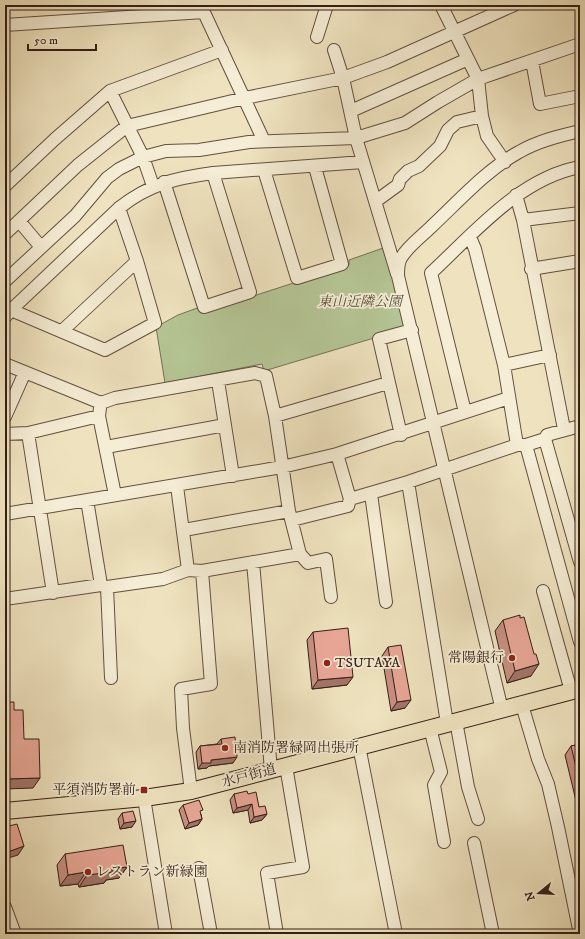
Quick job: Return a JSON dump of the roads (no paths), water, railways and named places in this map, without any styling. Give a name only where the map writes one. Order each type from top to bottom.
[{"type":"main road","name":"水戸街道","points":[[5,811],[144,798],[191,791],[576,690]]},
{"type":"street","points":[[317,37],[327,5]]},
{"type":"street","points":[[442,5],[478,80],[482,116],[487,136],[505,162]]},
{"type":"street","points":[[5,234],[78,165],[127,126],[245,98],[343,78],[387,62],[456,33],[514,5]]},
{"type":"street","points":[[5,25],[202,8],[264,141]]},
{"type":"street","points":[[5,281],[75,216],[108,178],[119,169],[143,157],[166,151],[199,150],[249,142],[356,138],[405,123],[438,102],[478,80],[580,44]]},
{"type":"street","points":[[5,186],[54,139],[110,92],[222,50]]},
{"type":"street","points":[[334,50],[343,78],[356,138],[398,276],[412,330],[502,710]]},
{"type":"street","points":[[351,111],[468,59]]},
{"type":"street","points":[[532,62],[540,104],[580,96]]},
{"type":"street","points":[[110,92],[143,157],[159,184],[204,307],[250,292],[214,173]]},
{"type":"street","points":[[376,201],[398,186],[400,179],[404,175],[419,166],[440,146],[448,130],[457,122],[482,116]]},
{"type":"street","points":[[398,276],[402,258],[407,251],[478,183],[519,152],[538,143],[580,131]]},
{"type":"street","points":[[119,208],[137,261],[154,323],[105,350],[62,331],[8,314],[119,208],[134,196],[159,184],[214,173],[315,167],[363,162]]},
{"type":"street","points":[[264,170],[297,278],[342,264],[315,167]]},
{"type":"street","points":[[465,412],[431,273],[516,195],[553,175],[580,167]]},
{"type":"street","points":[[516,195],[523,220],[531,268],[564,429]]},
{"type":"street","points":[[523,220],[580,212]]},
{"type":"street","points":[[18,221],[41,247]]},
{"type":"street","points":[[470,237],[475,249],[504,365],[509,398],[580,642]]},
{"type":"street","points":[[62,331],[137,261]]},
{"type":"street","points":[[531,268],[580,261]]},
{"type":"street","points":[[401,435],[379,339],[412,330]]},
{"type":"street","points":[[504,365],[550,355]]},
{"type":"street","points":[[5,364],[101,403],[115,398],[218,381],[255,373],[266,376],[275,416],[290,515],[300,554],[308,562],[326,559],[331,597]]},
{"type":"street","points":[[5,417],[25,372]]},
{"type":"street","points":[[218,381],[233,476]]},
{"type":"street","points":[[275,416],[388,383]]},
{"type":"street","points":[[5,514],[282,467],[338,454],[401,435],[509,398]]},
{"type":"street","points":[[101,403],[99,416],[116,495]]},
{"type":"street","points":[[5,434],[28,433],[99,416]]},
{"type":"street","points":[[106,447],[225,425]]},
{"type":"street","points":[[580,426],[547,434],[545,439],[580,562]]},
{"type":"street","points":[[28,433],[54,592]]},
{"type":"street","points":[[350,499],[545,439]]},
{"type":"street","points":[[184,530],[348,506],[350,499],[338,454]]},
{"type":"street","points":[[408,482],[452,722],[468,787],[478,819]]},
{"type":"street","points":[[177,486],[184,530],[188,570]]},
{"type":"street","points":[[370,494],[386,602]]},
{"type":"street","points":[[88,500],[104,586],[111,678]]},
{"type":"street","points":[[5,597],[163,578],[188,570],[202,571],[300,554]]},
{"type":"street","points":[[253,562],[279,768],[303,866],[267,873],[277,934]]},
{"type":"street","points":[[191,791],[183,728],[181,689],[211,684],[202,571]]},
{"type":"street","points":[[543,591],[576,690]]},
{"type":"street","points":[[522,705],[551,799],[580,934]]},
{"type":"street","points":[[430,728],[441,772],[434,785],[444,842]]},
{"type":"street","points":[[359,746],[396,934]]},
{"type":"street","points":[[144,798],[166,934]]},
{"type":"street","points":[[474,843],[493,934]]},
{"type":"street","points":[[198,868],[211,934]]},
{"type":"street","points":[[5,907],[15,934]]},
{"type":"place","name":"常陽銀行","points":[[512,658]]},
{"type":"place","name":"TSUTAYA","points":[[327,663]]},
{"type":"place","name":"南消防署緑岡出張所","points":[[225,748]]},
{"type":"place","name":"平須消防署前","points":[[144,790]]},
{"type":"place","name":"レストラン新緑園","points":[[88,872]]},
{"type":"park label","name":"東山近隣公園","points":[[360,302]]}]
